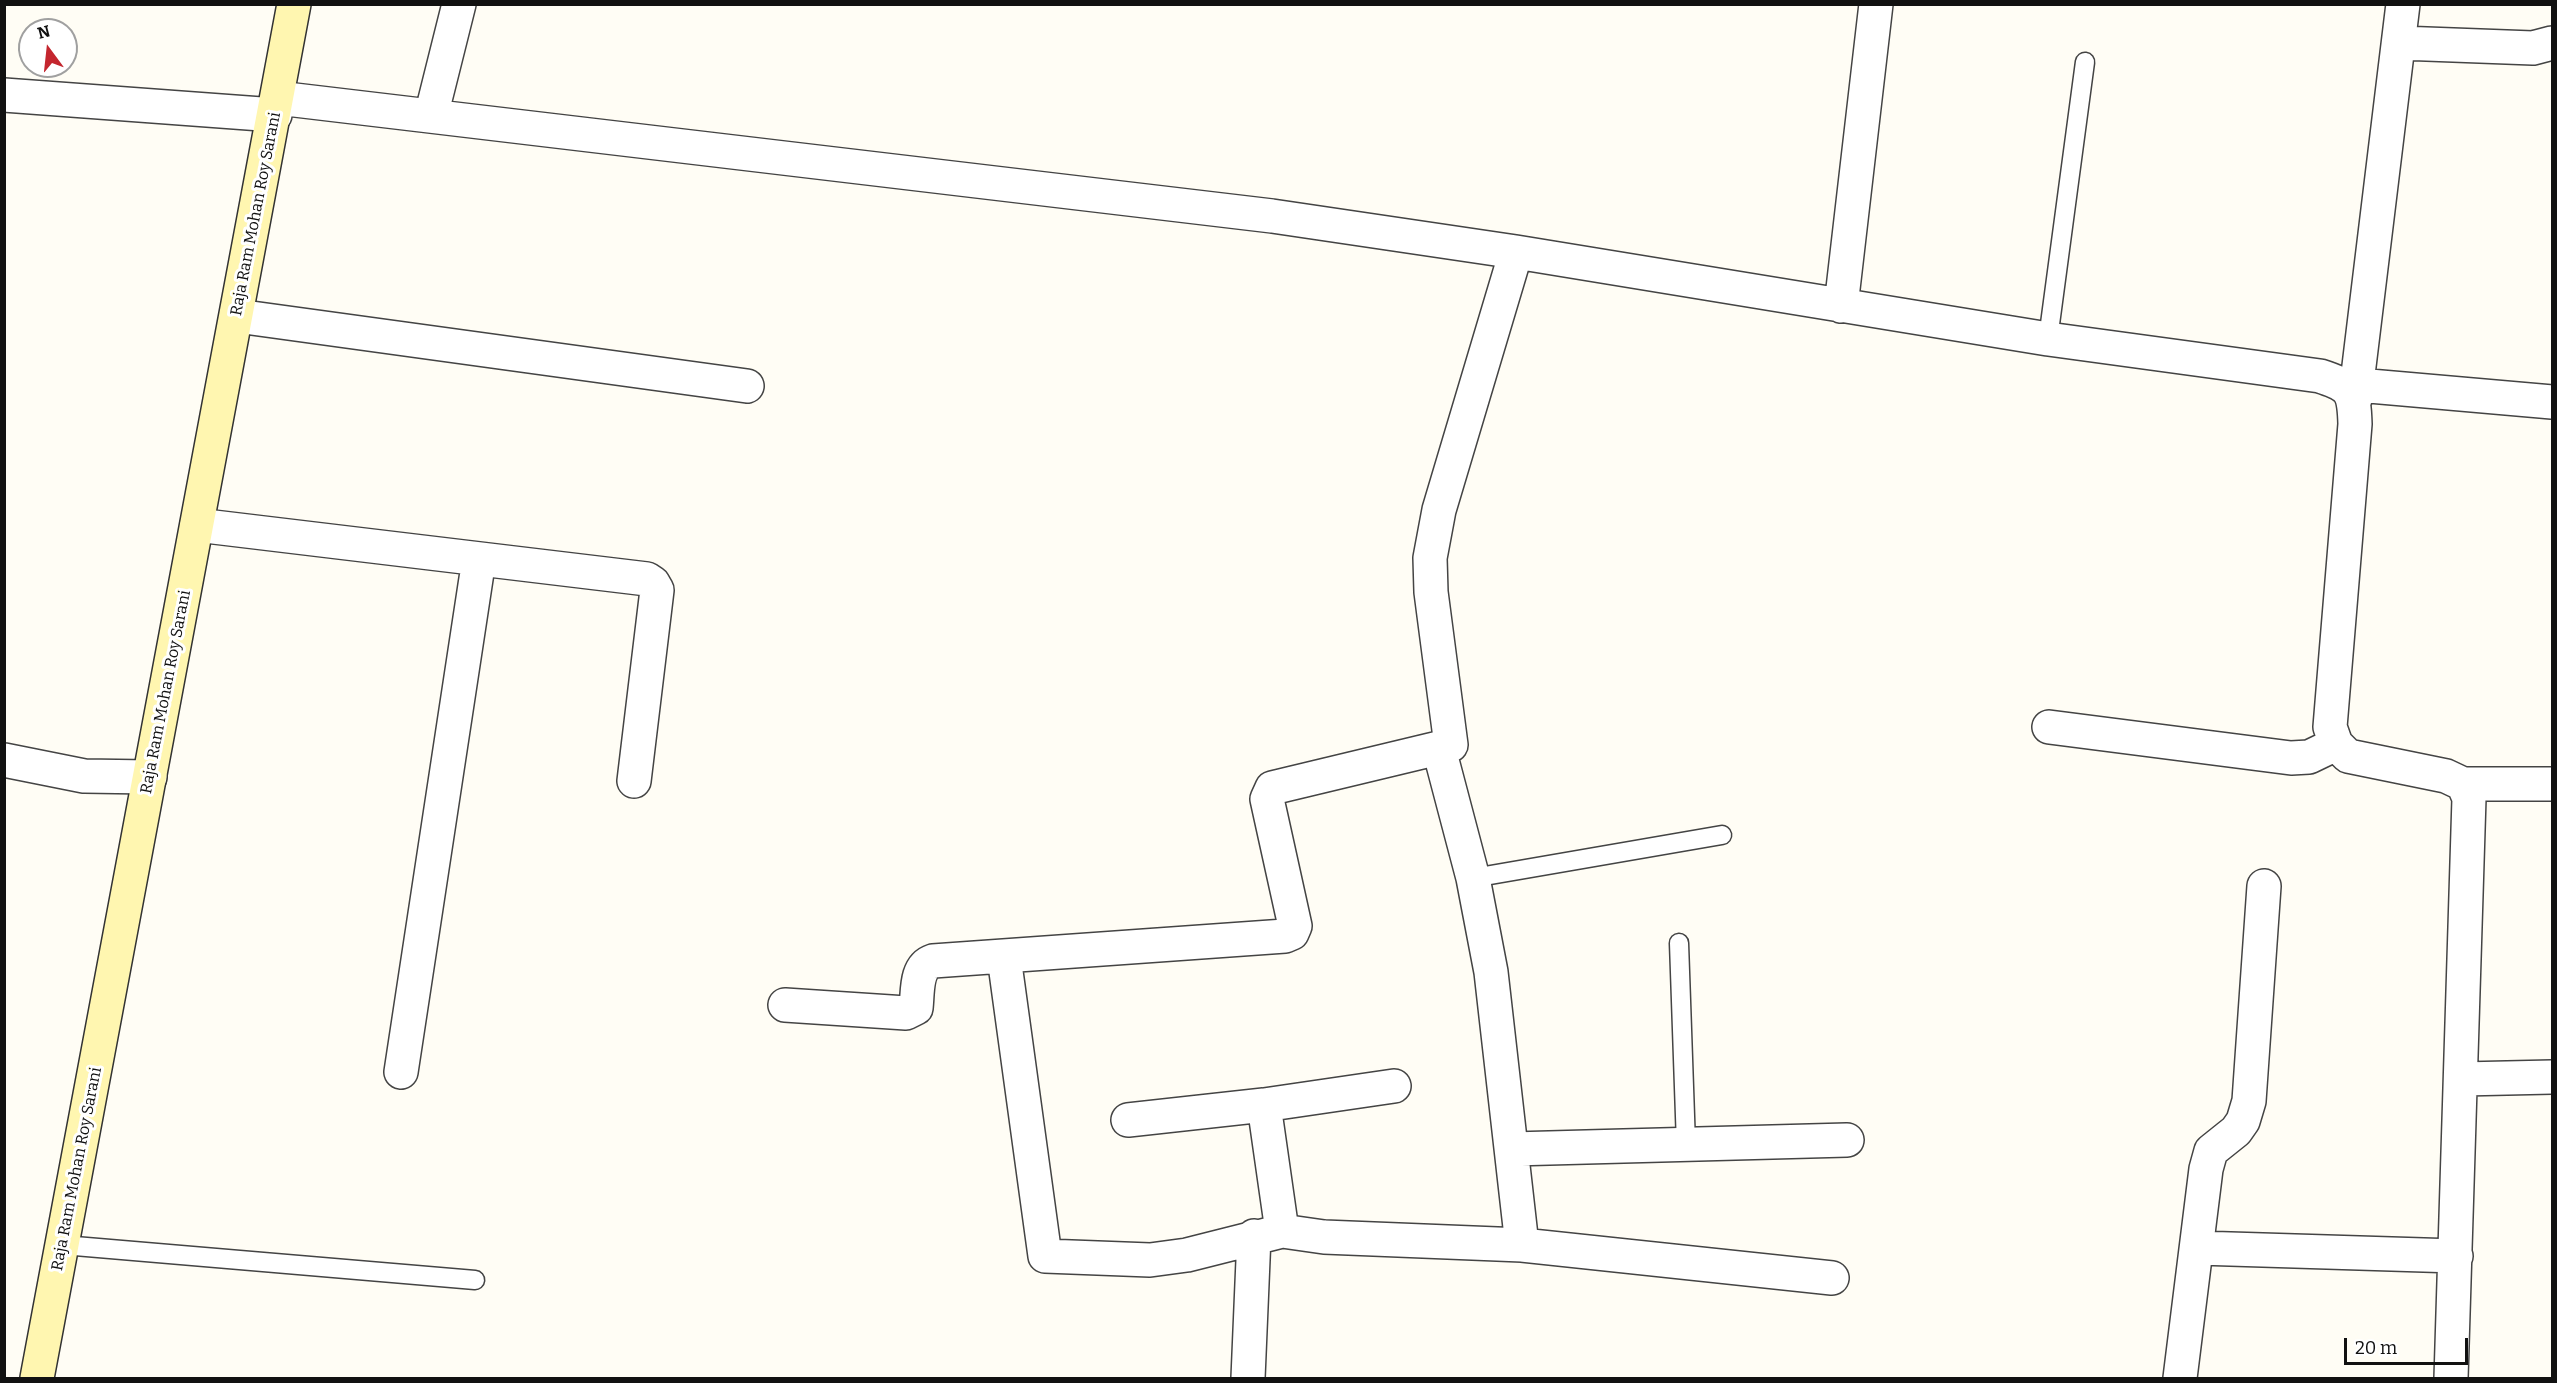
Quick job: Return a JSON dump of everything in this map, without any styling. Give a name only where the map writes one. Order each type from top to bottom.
[{"type":"street","name":"Raja Ram Mohan Roy Sarani","points":[[37,1378],[294,4]]},
{"type":"street","points":[[431,116],[459,4]]},
{"type":"street","points":[[1841,306],[1876,4]]},
{"type":"street","points":[[2403,4],[2356,392],[2330,727],[2336,744],[2348,756],[2446,776],[2463,784],[2553,784]]},
{"type":"street","points":[[2400,43],[2533,48],[2553,43]]},
{"type":"street","points":[[4,95],[276,106],[431,116],[1272,216],[1516,252],[2048,339],[2320,376],[2341,383],[2356,392],[2553,402]]},
{"type":"street","points":[[785,1005],[906,1013],[916,1008],[921,970],[925,963],[1286,936],[1292,933],[1295,926],[1267,799],[1272,788],[1451,745],[1431,592],[1431,558],[1440,510],[1516,252]]},
{"type":"street","points":[[237,316],[747,386]]},
{"type":"street","points":[[197,525],[647,579],[657,590],[633,781]]},
{"type":"street","points":[[401,1072],[479,559]]},
{"type":"street","points":[[2049,727],[2291,758],[2309,757],[2336,744]]},
{"type":"street","points":[[1439,749],[1473,878],[1491,972],[1522,1245]]},
{"type":"street","points":[[4,760],[84,776],[150,777]]},
{"type":"street","points":[[2451,1378],[2469,798],[2463,784]]},
{"type":"street","points":[[2180,1378],[2198,1248],[2206,1169],[2211,1151],[2236,1131],[2243,1121],[2249,1101],[2264,886]]},
{"type":"street","points":[[1004,957],[1045,1256],[1150,1260],[1186,1255],[1268,1234],[1522,1245],[1832,1278]]},
{"type":"street","points":[[2462,1078],[2553,1077]]},
{"type":"street","points":[[1128,1120],[1264,1105],[1394,1086]]},
{"type":"street","points":[[1248,1378],[1268,1234],[1264,1105]]},
{"type":"street","points":[[1512,1149],[1847,1140]]},
{"type":"street","points":[[2198,1248],[2456,1256]]},
{"type":"lane","points":[[2048,339],[2085,62]]},
{"type":"lane","points":[[1473,878],[1722,835]]},
{"type":"lane","points":[[1679,943],[1686,1145]]},
{"type":"lane","points":[[63,1245],[475,1280]]}]
